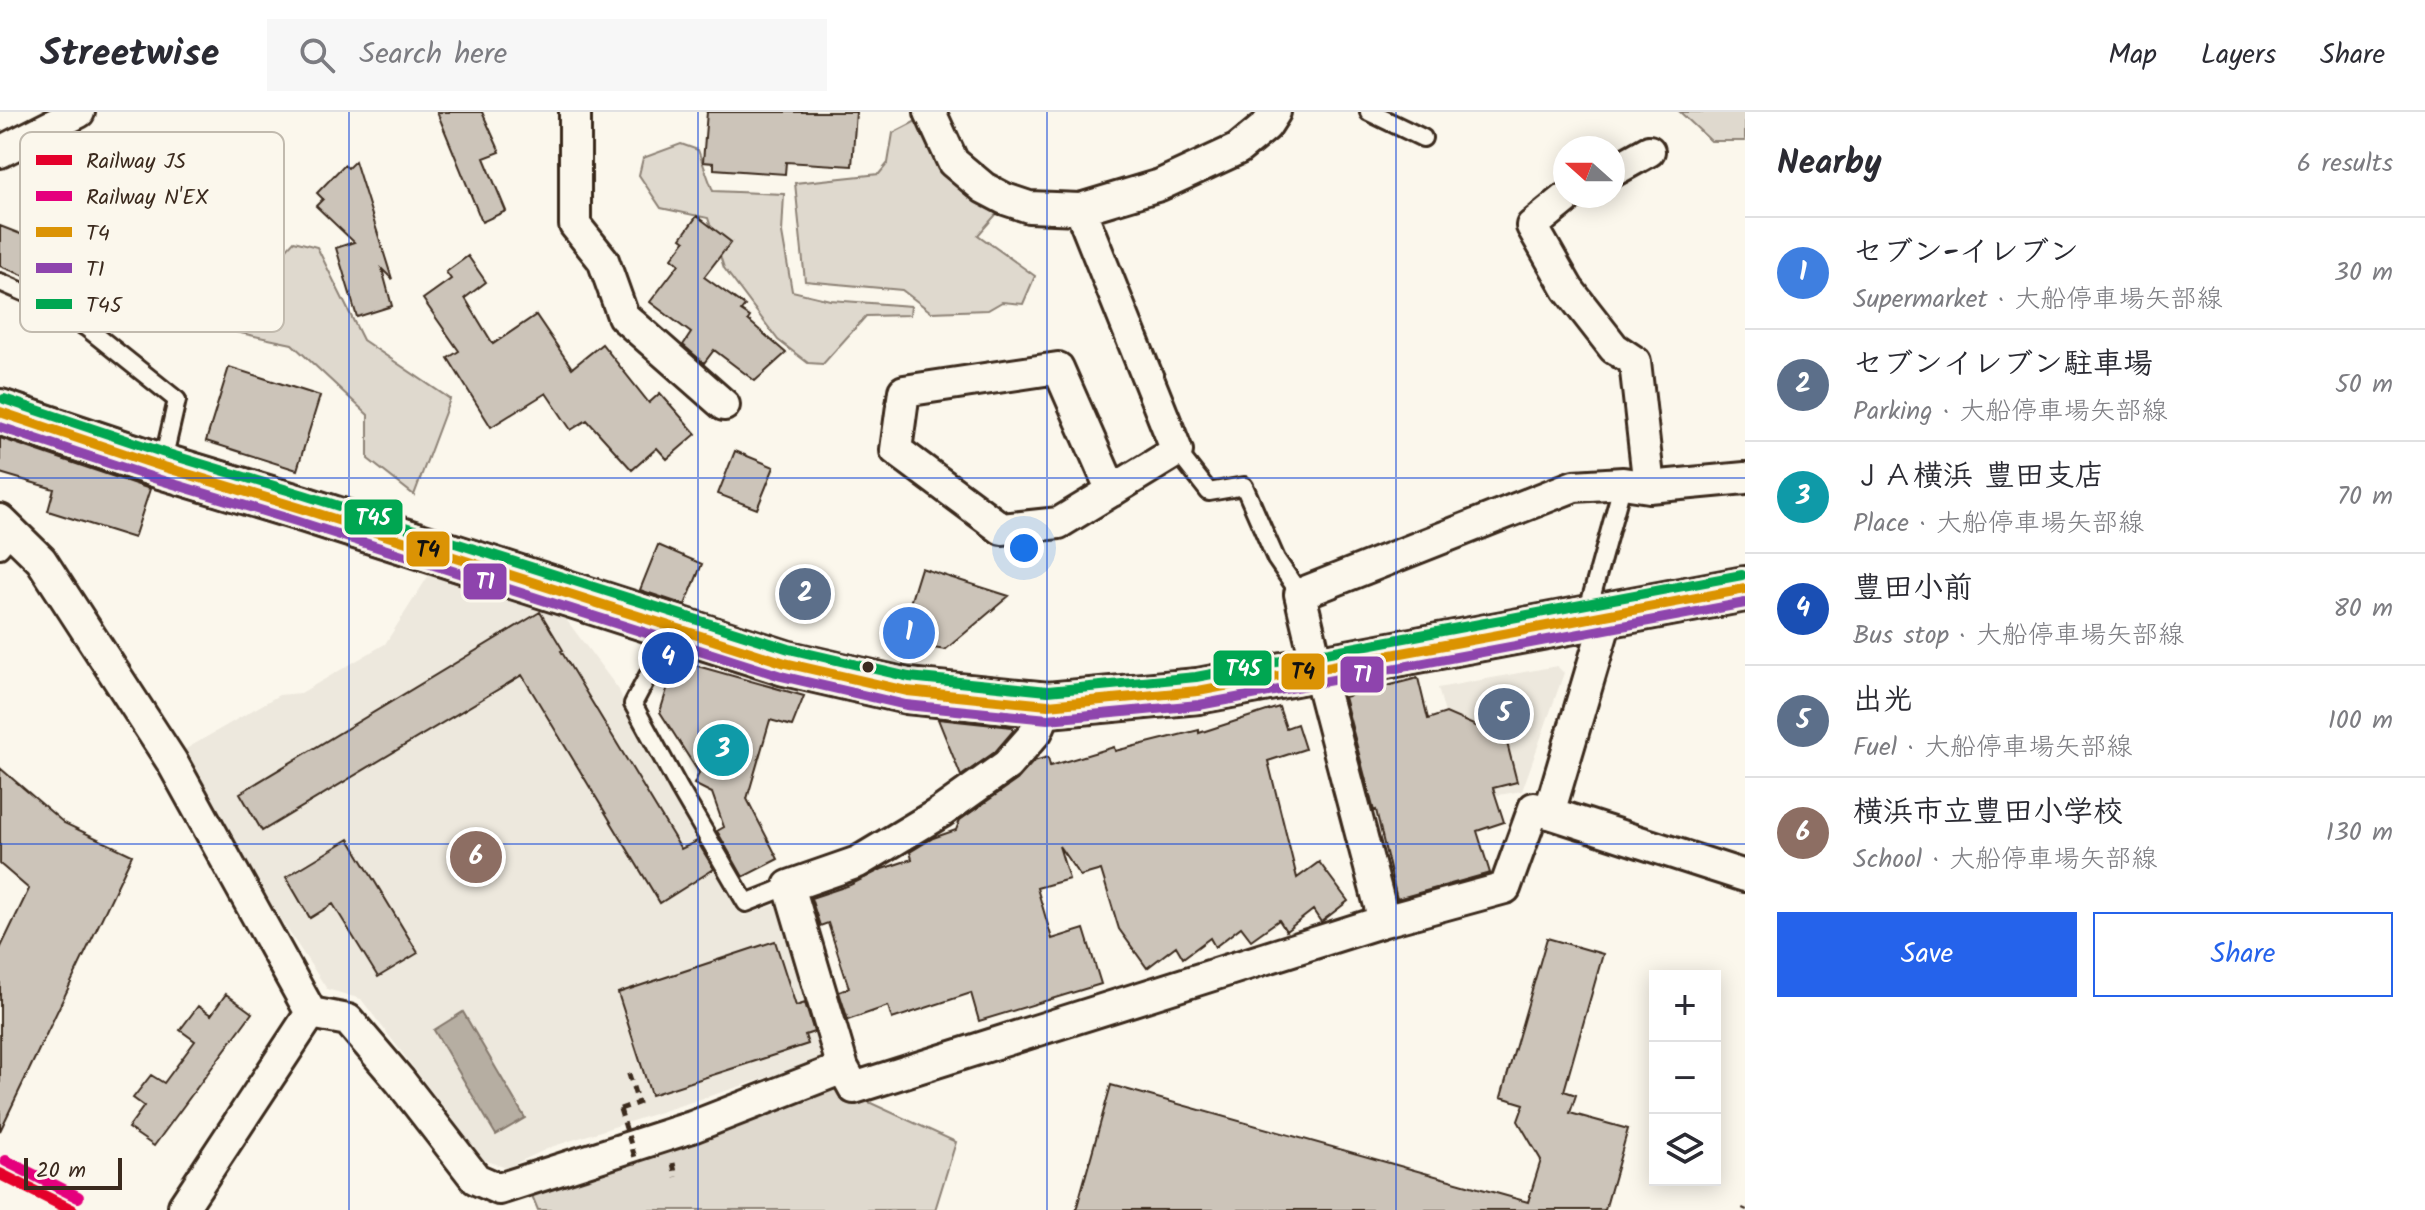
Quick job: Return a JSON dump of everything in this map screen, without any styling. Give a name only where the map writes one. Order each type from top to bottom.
[{"type":"main road","points":[[0,412],[161,466],[785,663],[907,691],[1048,705],[1198,691],[1745,589]]},
{"type":"street","points":[[40,132],[79,112]]},
{"type":"street","points":[[575,112],[575,225],[603,260],[623,316],[724,405]]},
{"type":"street","points":[[930,112],[953,162],[984,188],[1029,207],[1080,209],[1160,185],[1238,149],[1266,126],[1275,112]]},
{"type":"street","points":[[0,152],[20,142]]},
{"type":"street","points":[[1625,164],[1649,151]]},
{"type":"street","points":[[1554,208],[1532,226],[1568,289],[1614,348],[1635,362],[1636,485]]},
{"type":"street","points":[[1080,209],[1177,451],[1112,491],[1059,523],[1002,529],[896,450],[904,391],[1058,368],[1112,491]]},
{"type":"street","points":[[1384,921],[1300,594],[1574,486],[1745,478]]},
{"type":"street","points":[[5,534],[41,560],[172,762],[311,1013]]},
{"type":"street","points":[[1549,813],[1597,616]]},
{"type":"street","points":[[1048,705],[1037,731],[1007,765],[952,804],[858,862],[789,886],[843,1068],[854,1088],[1384,921],[1505,888],[1534,808],[1745,876]]},
{"type":"street","points":[[311,1013],[348,1020],[476,1179],[499,1189],[692,1127],[843,1068]]},
{"type":"street","points":[[184,1206],[311,1013]]},
{"type":"lane","points":[[1369,112],[1423,138]]},
{"type":"lane","points":[[0,282],[20,291]]},
{"type":"lane","points":[[92,332],[177,400],[161,466]]},
{"type":"lane","points":[[1177,451],[1209,492],[1244,486],[1276,559],[1300,594]]},
{"type":"lane","points":[[1597,616],[1636,485]]},
{"type":"lane","points":[[674,627],[633,704],[746,903],[789,886]]},
{"type":"path","points":[[628,1071],[638,1103],[620,1109],[637,1164]]},
{"type":"shaded area","points":[[1680,112],[1745,112],[1745,141],[1711,141]]},
{"type":"shaded area","points":[[920,119],[1000,210],[978,235],[1035,276],[1023,304],[1002,302],[988,310],[931,312],[902,290],[805,281],[795,183],[879,174],[888,163],[893,133]]},
{"type":"shaded area","points":[[681,144],[698,150],[713,191],[784,194],[782,233],[792,291],[830,300],[911,306],[910,315],[866,316],[823,364],[808,363],[778,340],[724,268],[708,218],[661,208],[639,175],[643,158]]},
{"type":"shaded area","points":[[294,241],[317,247],[363,340],[450,399],[414,495],[368,459],[368,415],[292,344],[236,332],[284,332],[284,252]]},
{"type":"shaded area","points":[[434,567],[559,610],[619,690],[627,711],[690,811],[743,916],[781,903],[825,1059],[551,1147],[506,1168],[484,1160],[361,999],[327,989],[202,802],[179,753],[279,695],[301,693],[385,644]]},
{"type":"shaded area","points":[[1557,666],[1564,673],[1522,791],[1469,800],[1438,688]]},
{"type":"shaded area","points":[[463,1012],[525,1118],[496,1135],[434,1030]]},
{"type":"shaded area","points":[[825,1082],[956,1142],[935,1210],[538,1210],[528,1186]]},
{"type":"building","points":[[437,112],[482,112],[500,152],[484,158],[506,211],[482,222]]},
{"type":"building","points":[[707,112],[856,112],[852,166],[786,162],[785,174],[714,169],[714,163],[703,162]]},
{"type":"building","points":[[355,161],[392,279],[382,269],[392,306],[357,317],[336,248],[354,242],[316,206],[323,199],[317,193],[344,165],[348,168]]},
{"type":"building","points":[[697,216],[731,242],[704,277],[745,306],[741,311],[750,317],[748,320],[786,353],[755,381],[714,350],[704,363],[683,345],[691,333],[650,302],[679,264],[672,258],[685,241],[681,238]]},
{"type":"building","points":[[0,226],[20,234],[20,274],[0,266]]},
{"type":"building","points":[[468,256],[486,282],[465,298],[493,344],[536,315],[572,368],[602,344],[649,403],[660,393],[696,434],[667,459],[657,448],[632,470],[587,420],[571,430],[546,393],[491,427],[448,358],[459,351],[423,299],[451,279],[446,272]]},
{"type":"building","points":[[229,367],[320,396],[297,470],[206,441]]},
{"type":"building","points":[[0,438],[150,489],[134,538],[48,511],[54,489],[0,473]]},
{"type":"building","points":[[735,451],[774,467],[757,509],[718,494]]},
{"type":"building","points":[[658,545],[702,564],[685,605],[640,590]]},
{"type":"building","points":[[921,568],[1009,596],[945,650],[898,642]]},
{"type":"building","points":[[540,612],[681,849],[697,841],[714,869],[660,903],[522,675],[262,831],[240,793]]},
{"type":"building","points":[[676,660],[804,696],[792,726],[770,720],[747,799],[778,859],[743,877],[717,831],[724,827],[712,793],[694,784],[699,773],[660,712]]},
{"type":"building","points":[[1418,678],[1428,719],[1446,713],[1506,739],[1517,782],[1493,788],[1504,822],[1477,831],[1490,873],[1397,899],[1344,697]]},
{"type":"building","points":[[1279,707],[1286,728],[1297,724],[1305,749],[1268,761],[1297,878],[1319,862],[1348,901],[1321,922],[1313,910],[1286,931],[1279,920],[1251,940],[1241,927],[1215,947],[1210,938],[1183,958],[1176,946],[1147,968],[1119,929],[1101,870],[1080,876],[1059,846],[1069,879],[1037,888],[1052,939],[1084,929],[1101,984],[979,1021],[971,993],[892,1019],[888,1006],[848,1020],[839,992],[849,988],[828,923],[820,926],[811,898],[912,859],[910,852],[933,838],[956,830],[960,820],[1017,780],[1034,761],[1048,757],[1050,766],[1114,747],[1115,751],[1199,730],[1199,733]]},
{"type":"building","points":[[938,719],[1012,727],[1013,731],[995,752],[961,776]]},
{"type":"building","points":[[0,768],[64,823],[132,855],[0,1131],[0,949],[29,889],[0,864]]},
{"type":"building","points":[[349,839],[418,953],[378,977],[333,904],[310,918],[286,877]]},
{"type":"building","points":[[1547,938],[1603,954],[1564,1091],[1576,1095],[1570,1113],[1628,1129],[1605,1210],[1076,1210],[1111,1085],[1528,1202],[1541,1160],[1518,1121],[1524,1104],[1501,1097]]},
{"type":"building","points":[[775,941],[796,1006],[805,1003],[814,1032],[805,1035],[808,1044],[651,1095],[618,993]]},
{"type":"building","points":[[226,994],[252,1013],[154,1146],[128,1128],[144,1106],[133,1098],[151,1075],[164,1083],[195,1041],[180,1030],[198,1006],[211,1015]]},
{"type":"rail line","name":"N'EX","points":[[6,1161],[78,1197]]},
{"type":"rail line","name":"JS","points":[[0,1174],[72,1210]]},
{"type":"transit line","name":"T45","points":[[4,399],[165,453],[789,649],[909,677],[1048,691],[1196,677],[1742,575]]},
{"type":"transit line","name":"T4","points":[[0,412],[161,466],[785,663],[907,691],[1048,705],[1198,691],[1745,589]]},
{"type":"transit line","name":"T1","points":[[0,427],[781,676],[906,705],[1048,719],[1199,705],[1745,603]]},
{"type":"place","name":"セブンイレブン駐車場","points":[[805,594]]},
{"type":"place","name":"セブン-イレブン","points":[[909,633]]},
{"type":"place","name":"豊田小前","points":[[668,658]]},
{"type":"place","name":"出光","points":[[1504,714]]},
{"type":"place","name":"ＪＡ横浜 豊田支店","points":[[723,750]]},
{"type":"place","name":"横浜市立豊田小学校","points":[[476,857]]}]
